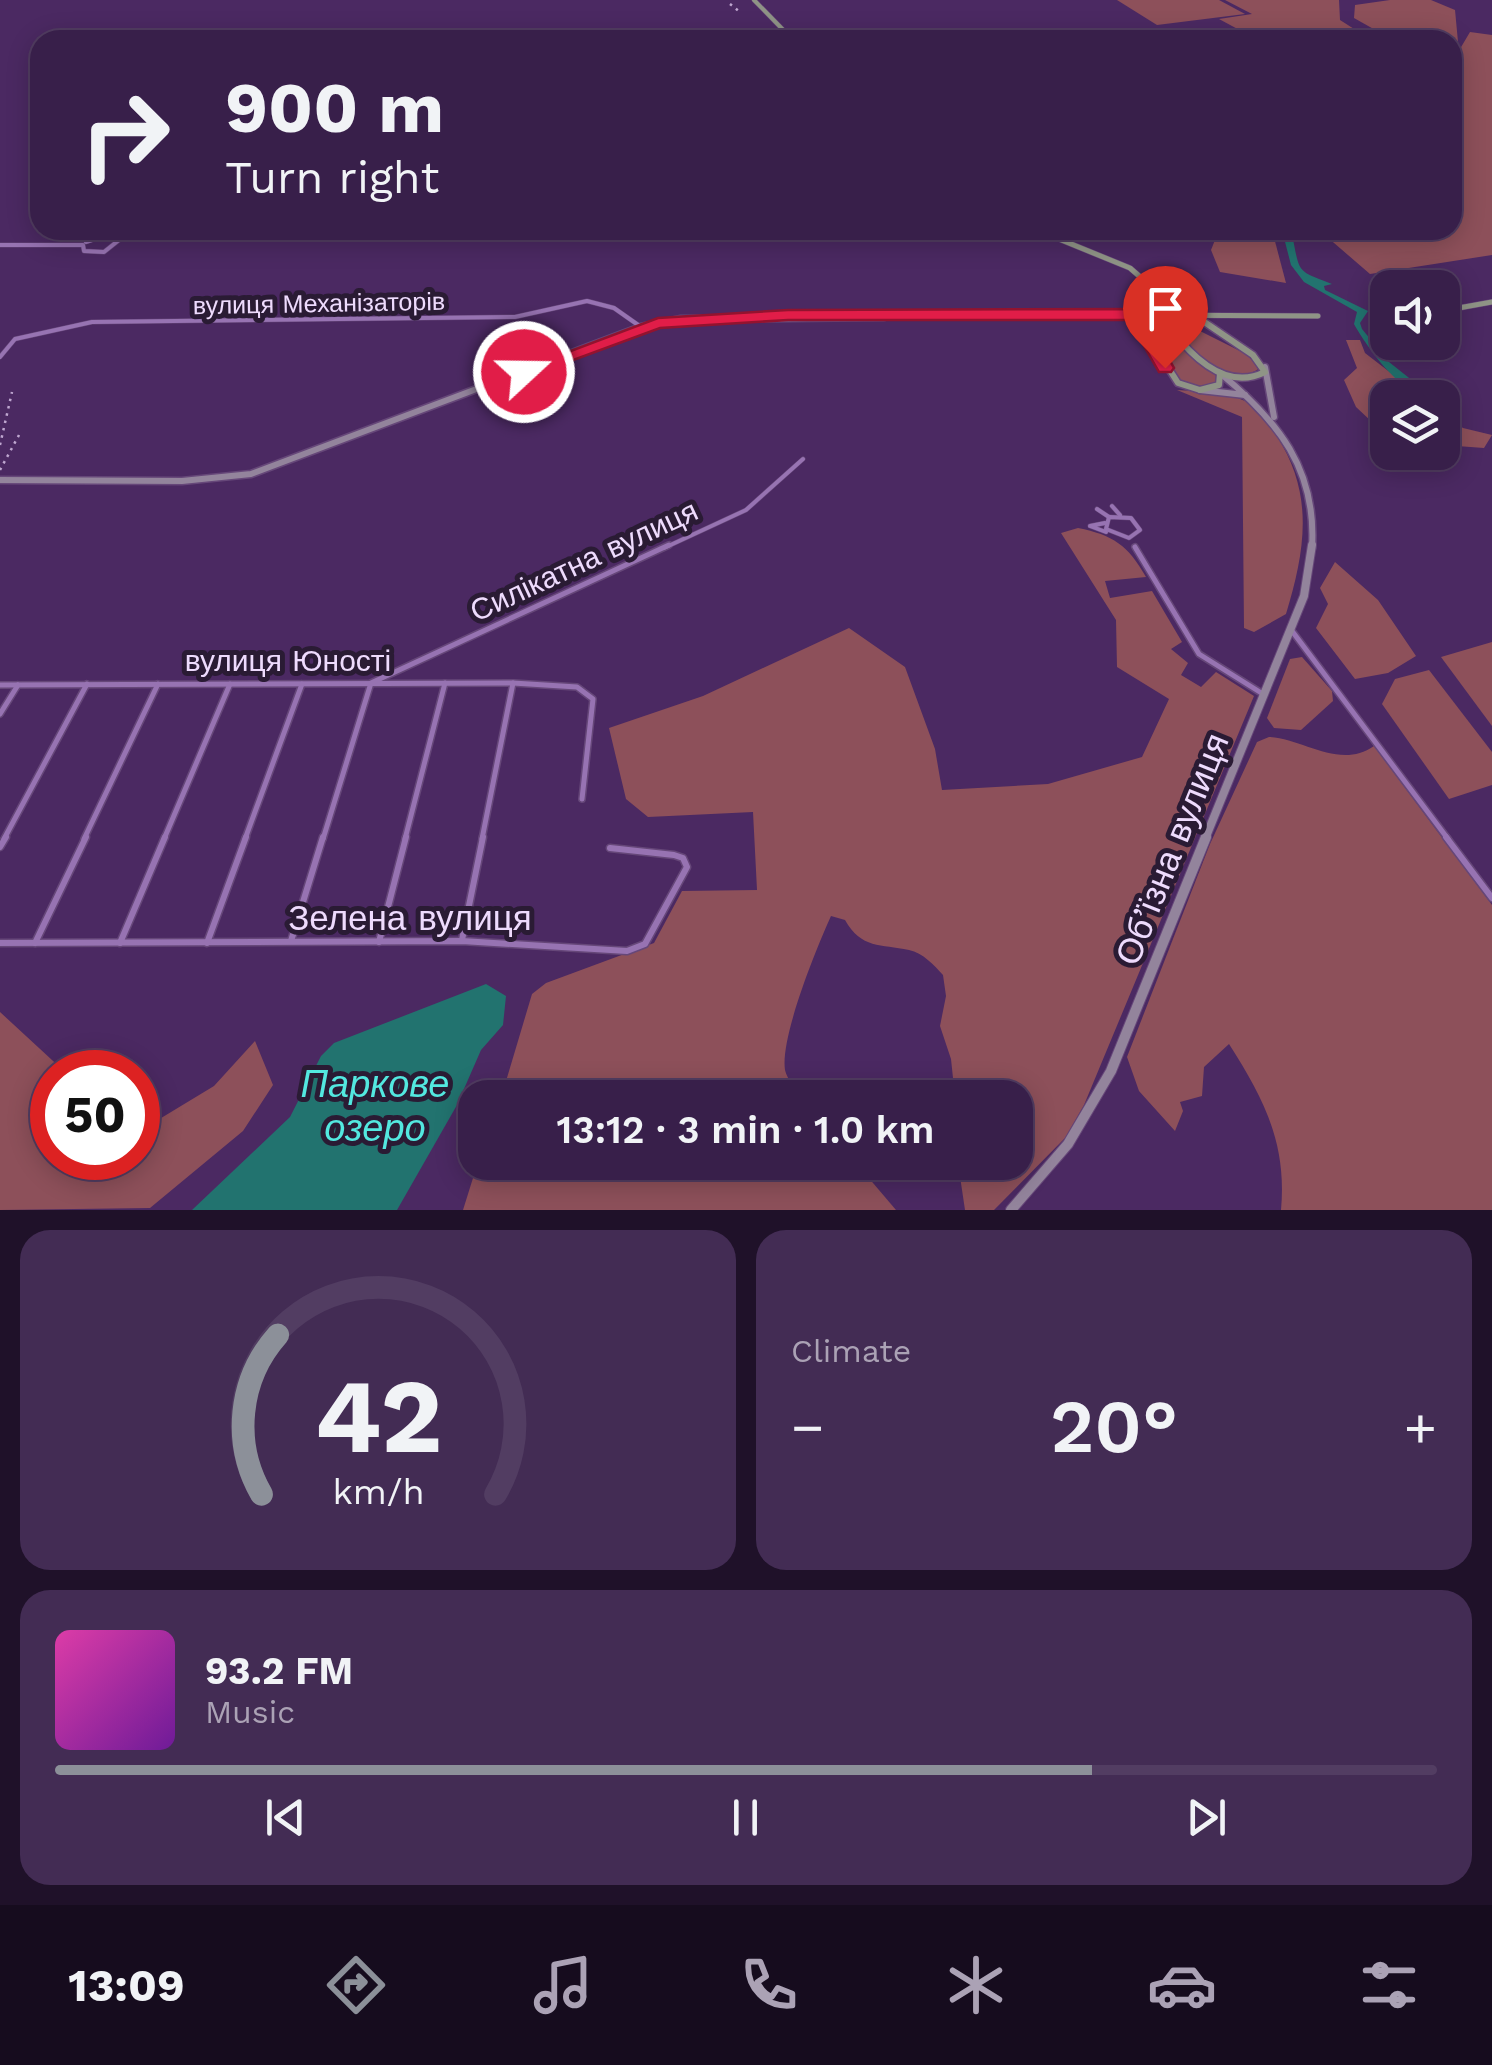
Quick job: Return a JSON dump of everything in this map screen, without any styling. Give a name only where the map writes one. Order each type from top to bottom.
[{"type":"main road","points":[[754,0],[783,30]]},
{"type":"main road","points":[[1062,240],[1130,268],[1146,282],[1171,328],[1188,349],[1274,418]]},
{"type":"main road","points":[[1460,308],[1492,302]]},
{"type":"main road","points":[[1135,314],[1172,378],[1200,390],[1250,397]]},
{"type":"main road","points":[[1194,315],[1208,331],[1265,367],[1274,418]]},
{"type":"main road","points":[[0,480],[182,481],[251,474],[640,327],[734,316],[1318,316]]},
{"type":"main road","points":[[1220,373],[1249,379],[1262,374],[1265,367]]},
{"type":"main road","points":[[1200,390],[1216,387],[1220,373]]},
{"type":"main road","name":"Об’їзна вулиця","points":[[1011,1210],[1068,1144],[1103,1087],[1292,631],[1308,578],[1315,524],[1308,482],[1274,418]]},
{"type":"street","points":[[0,245],[72,245],[93,240]]},
{"type":"street","points":[[85,243],[84,251],[100,252],[119,240]]},
{"type":"street","name":"вулиця Механізаторів","points":[[0,357],[15,339],[92,322],[515,317],[588,302],[614,308],[640,327]]},
{"type":"street","name":"Силікатна вулиця","points":[[371,684],[746,510],[803,459]]},
{"type":"street","points":[[1134,547],[1138,523],[1120,515],[1090,526],[1134,547],[1199,654],[1266,696]]},
{"type":"street","points":[[1108,519],[1111,533]]},
{"type":"street","points":[[1122,538],[1137,536]]},
{"type":"street","points":[[1292,631],[1492,898]]},
{"type":"street","points":[[379,942],[444,683]]},
{"type":"street","points":[[462,942],[513,683]]},
{"type":"street","name":"вулиця Юності","points":[[0,685],[513,683],[577,687],[593,698],[582,799]]},
{"type":"street","points":[[0,847],[87,684]]},
{"type":"street","points":[[35,943],[158,684]]},
{"type":"street","points":[[120,942],[230,684]]},
{"type":"street","points":[[207,943],[302,684]]},
{"type":"street","points":[[291,942],[371,684]]},
{"type":"street","points":[[0,714],[18,685]]},
{"type":"street","name":"Зелена вулиця","points":[[0,942],[462,942],[562,944],[627,951],[646,944],[687,867],[682,858],[674,855],[624,855],[610,848]]},
{"type":"shaded area","points":[[1117,0],[1219,0],[1245,14],[1157,25]]},
{"type":"shaded area","points":[[1225,0],[1339,0],[1340,20],[1356,30],[1239,30],[1219,19],[1252,14]]},
{"type":"shaded area","points":[[1431,0],[1455,10],[1457,30],[1375,30],[1354,18],[1355,5]]},
{"type":"shaded area","points":[[1470,32],[1492,35],[1492,255],[1396,270],[1370,270],[1370,274],[1331,240],[1462,240],[1462,46]]},
{"type":"shaded area","points":[[1215,240],[1275,240],[1286,283],[1220,272],[1211,250]]},
{"type":"shaded area","points":[[1170,316],[1246,354],[1260,368],[1246,374],[1219,370],[1195,352]]},
{"type":"shaded area","points":[[1158,317],[1181,348],[1216,375],[1217,383],[1205,388],[1181,384],[1144,325]]},
{"type":"shaded area","points":[[1346,340],[1360,340],[1370,360],[1400,380],[1370,380],[1370,420],[1356,407],[1344,380],[1357,368]]},
{"type":"shaded area","points":[[1177,390],[1221,394],[1250,404],[1276,435],[1297,479],[1303,523],[1293,591],[1286,614],[1254,632],[1244,628],[1242,417]]},
{"type":"shaded area","points":[[1460,426],[1492,435],[1484,448],[1460,446]]},
{"type":"shaded area","points":[[1078,528],[1101,534],[1126,549],[1146,577],[1105,581],[1110,598],[1152,591],[1182,642],[1171,649],[1188,663],[1181,675],[1201,687],[1216,672],[1254,696],[1084,1105],[1065,1138],[1033,1170],[1033,1080],[953,1080],[940,1026],[946,996],[943,975],[919,954],[865,941],[845,920],[831,916],[788,1036],[785,1070],[790,1080],[506,1080],[532,994],[546,983],[654,943],[682,891],[757,890],[753,812],[648,817],[626,799],[609,728],[703,696],[849,628],[905,667],[935,749],[942,790],[1048,784],[1142,757],[1169,699],[1117,667],[1116,620],[1061,533]]},
{"type":"shaded area","points":[[1335,562],[1378,600],[1416,656],[1388,673],[1355,679],[1316,628],[1328,604],[1320,588]]},
{"type":"shaded area","points":[[1492,642],[1492,726],[1441,657]]},
{"type":"shaded area","points":[[1302,657],[1332,691],[1333,701],[1301,730],[1274,728],[1267,718],[1290,659]]},
{"type":"shaded area","points":[[1429,670],[1492,752],[1492,785],[1449,799],[1382,704],[1395,679]]},
{"type":"shaded area","points":[[1269,737],[1335,754],[1361,753],[1374,746],[1492,905],[1492,1210],[1281,1210],[1280,1164],[1270,1122],[1229,1044],[1204,1067],[1202,1096],[1180,1102],[1183,1111],[1175,1131],[1139,1091],[1127,1057],[1210,844],[1257,742]]},
{"type":"shaded area","points":[[0,1012],[41,1050],[30,1050],[30,1180],[160,1180],[160,1119],[214,1086],[255,1041],[273,1085],[243,1131],[150,1208],[0,1210]]},
{"type":"shaded area","points":[[472,1180],[870,1180],[896,1210],[463,1210]]},
{"type":"shaded area","points":[[961,1180],[1024,1180],[994,1210],[965,1210]]},
{"type":"water","points":[[1285,240],[1293,240],[1299,264],[1306,273],[1332,284],[1324,286],[1325,290],[1368,311],[1360,323],[1370,339],[1370,348],[1354,324],[1357,312],[1304,282],[1291,265]]},
{"type":"water","points":[[1380,360],[1387,360],[1412,380],[1398,380]]},
{"type":"water","name":"Паркове озеро","points":[[486,984],[506,996],[503,1025],[481,1050],[468,1080],[458,1080],[457,1105],[397,1210],[192,1210],[290,1117],[321,1056],[334,1043]]},
{"type":"railway","points":[[730,4],[740,12]]},
{"type":"railway","points":[[0,445],[12,392]]},
{"type":"railway","points":[[0,470],[19,435]]},
{"type":"route","points":[[524,372],[658,323],[788,315],[1135,314],[1165,368]]}]
